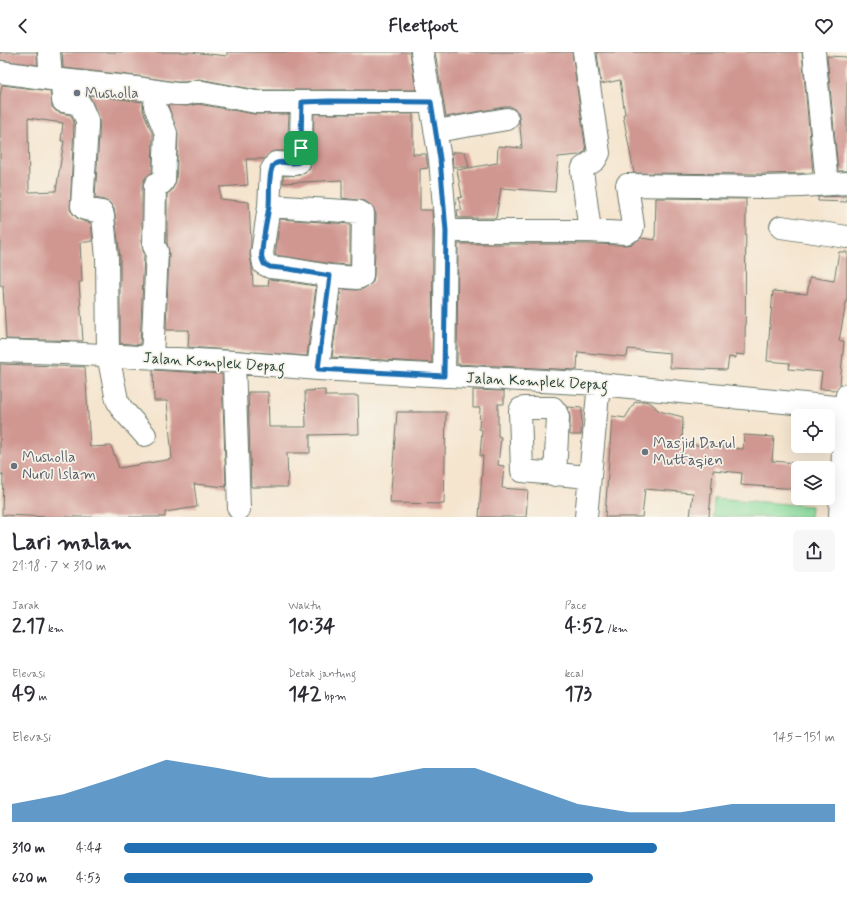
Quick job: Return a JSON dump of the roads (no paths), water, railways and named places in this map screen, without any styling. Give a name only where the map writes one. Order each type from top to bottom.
[{"type":"street","points":[[49,52],[63,101],[80,104],[87,123],[82,206],[85,209],[102,212],[103,216],[106,258],[108,355],[117,400],[122,409],[145,435]]},
{"type":"street","points":[[422,52],[440,159],[446,231],[444,376]]},
{"type":"street","points":[[584,52],[599,153],[595,160],[583,168],[582,171],[590,231]]},
{"type":"street","points":[[446,231],[590,231],[626,233],[632,230],[633,226],[627,185],[763,187],[837,183],[814,52]]},
{"type":"street","points":[[0,72],[180,94],[197,91],[256,102],[431,102]]},
{"type":"street","points":[[152,358],[156,251],[154,246],[155,186],[164,180],[166,147],[165,130],[155,106],[157,91]]},
{"type":"street","points":[[269,206],[359,212],[363,214],[362,276],[358,278],[330,276],[270,267],[264,264],[262,253],[269,206],[271,171],[276,163],[298,163],[300,160],[302,102]]},
{"type":"street","points":[[436,131],[507,120]]},
{"type":"street","points":[[781,227],[847,237]]},
{"type":"street","points":[[318,369],[330,276]]},
{"type":"street","name":"Jalan Komplek Depag","points":[[0,351],[108,355],[234,362],[318,369],[599,384],[846,402]]},
{"type":"street","points":[[234,362],[239,509]]},
{"type":"street","points":[[586,517],[599,384]]},
{"type":"street","points":[[840,517],[846,402]]},
{"type":"street","points":[[555,475],[589,477]]},
{"type":"place","name":"Musholla","points":[[77,93]]},
{"type":"place","name":"Masjid Darul Muttaqien","points":[[645,452]]},
{"type":"place","name":"Musholla Nurul Islam","points":[[14,466]]}]
